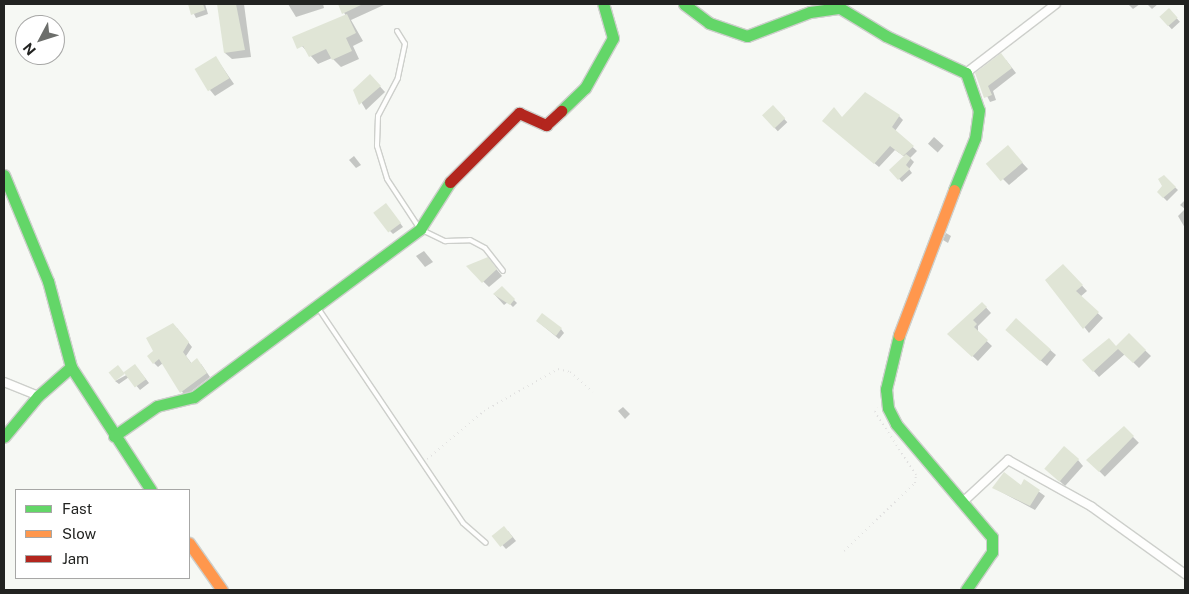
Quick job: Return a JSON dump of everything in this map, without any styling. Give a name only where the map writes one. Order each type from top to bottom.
[{"type":"street","points":[[114,436],[157,406],[194,397],[420,229],[455,174],[519,113],[546,125],[585,88],[613,38],[602,4]]},
{"type":"street","points":[[684,4],[709,23],[747,36],[810,12],[839,6],[966,73],[979,110],[975,138],[905,310],[889,364],[888,408],[922,456],[965,500],[988,529],[993,546],[966,590]]},
{"type":"street","points":[[966,73],[1056,4]]},
{"type":"street","points":[[4,175],[48,281],[71,367],[114,436],[151,489]]},
{"type":"street","points":[[4,437],[38,396],[71,367]]},
{"type":"street","points":[[4,382],[38,396]]},
{"type":"street","points":[[965,500],[1008,460],[1092,507],[1185,574]]},
{"type":"street","points":[[190,544],[222,590]]},
{"type":"lane","points":[[397,31],[405,44],[398,78],[378,116],[377,146],[387,179],[420,229],[445,241],[470,240],[485,248],[503,272]]},
{"type":"lane","points":[[317,306],[424,462],[463,524],[486,543]]},
{"type":"path","points":[[424,462],[484,411],[558,369],[570,372],[593,392]]},
{"type":"path","points":[[844,551],[915,483],[916,475],[875,412],[876,408],[888,408]]},
{"type":"building","points":[[188,4],[203,4],[205,10],[191,15]]},
{"type":"building","points":[[217,4],[236,4],[245,50],[224,53]]},
{"type":"building","points":[[338,4],[363,4],[342,14]]},
{"type":"building","points":[[1169,8],[1178,18],[1168,26],[1159,17]]},
{"type":"building","points":[[347,14],[356,33],[346,38],[352,51],[332,60],[326,49],[309,57],[303,46],[297,49],[292,37]]},
{"type":"building","points":[[1001,53],[1012,68],[988,86],[992,95],[984,98],[975,73]]},
{"type":"building","points":[[216,56],[229,78],[208,91],[195,69]]},
{"type":"building","points":[[370,74],[381,86],[359,105],[353,90]]},
{"type":"building","points":[[865,92],[900,115],[892,127],[914,146],[903,156],[890,146],[874,164],[822,121],[834,107],[842,117]]},
{"type":"building","points":[[773,105],[785,118],[774,128],[762,115]]},
{"type":"building","points":[[1008,145],[1023,163],[1001,181],[986,164]]},
{"type":"building","points":[[906,154],[911,158],[906,165],[910,169],[898,180],[889,170]]},
{"type":"building","points":[[1164,175],[1176,187],[1163,198],[1157,192],[1162,186],[1158,179]]},
{"type":"building","points":[[386,203],[401,223],[388,233],[373,213]]},
{"type":"building","points":[[488,257],[497,269],[482,283],[466,266]]},
{"type":"building","points":[[1063,264],[1083,285],[1076,291],[1099,312],[1083,329],[1045,280]]},
{"type":"building","points":[[502,286],[515,299],[510,305],[493,294]]},
{"type":"building","points":[[982,302],[987,307],[973,320],[977,324],[974,327],[988,340],[972,357],[947,334]]},
{"type":"building","points":[[542,313],[562,328],[556,336],[536,321]]},
{"type":"building","points":[[1016,318],[1051,349],[1040,361],[1005,330]]},
{"type":"building","points":[[173,323],[189,342],[183,352],[191,363],[197,358],[207,373],[180,393],[159,359],[153,364],[147,356],[153,351],[146,338]]},
{"type":"building","points":[[1129,333],[1146,350],[1133,363],[1118,349],[1093,372],[1082,360],[1109,338],[1116,346]]},
{"type":"building","points":[[135,364],[146,379],[135,388],[124,372]]},
{"type":"building","points":[[118,365],[125,374],[115,381],[109,372]]},
{"type":"building","points":[[1124,426],[1134,436],[1099,472],[1086,460]]},
{"type":"building","points":[[1064,446],[1079,459],[1059,482],[1044,469]]},
{"type":"building","points":[[1004,472],[1021,485],[1024,479],[1040,490],[1030,506],[992,488]]},
{"type":"building","points":[[504,526],[513,537],[500,547],[492,536]]},
{"type":"traffic: fast","points":[[561,111],[585,88],[613,38],[603,4]]},
{"type":"traffic: fast","points":[[684,4],[709,23],[747,36],[810,12],[840,8],[886,36],[966,73],[979,110],[975,138],[954,190]]},
{"type":"traffic: fast","points":[[4,175],[48,281],[71,367],[38,396],[4,437]]},
{"type":"traffic: fast","points":[[114,436],[157,406],[194,397],[420,229],[450,182]]},
{"type":"traffic: fast","points":[[899,335],[886,389],[888,408],[896,424],[992,537],[992,552],[966,590]]},
{"type":"traffic: fast","points":[[71,367],[150,489]]},
{"type":"traffic: slow","points":[[899,335],[954,190]]},
{"type":"traffic: slow","points":[[190,544],[222,590]]},
{"type":"traffic: jam","points":[[450,182],[519,113],[546,125],[561,111]]}]
